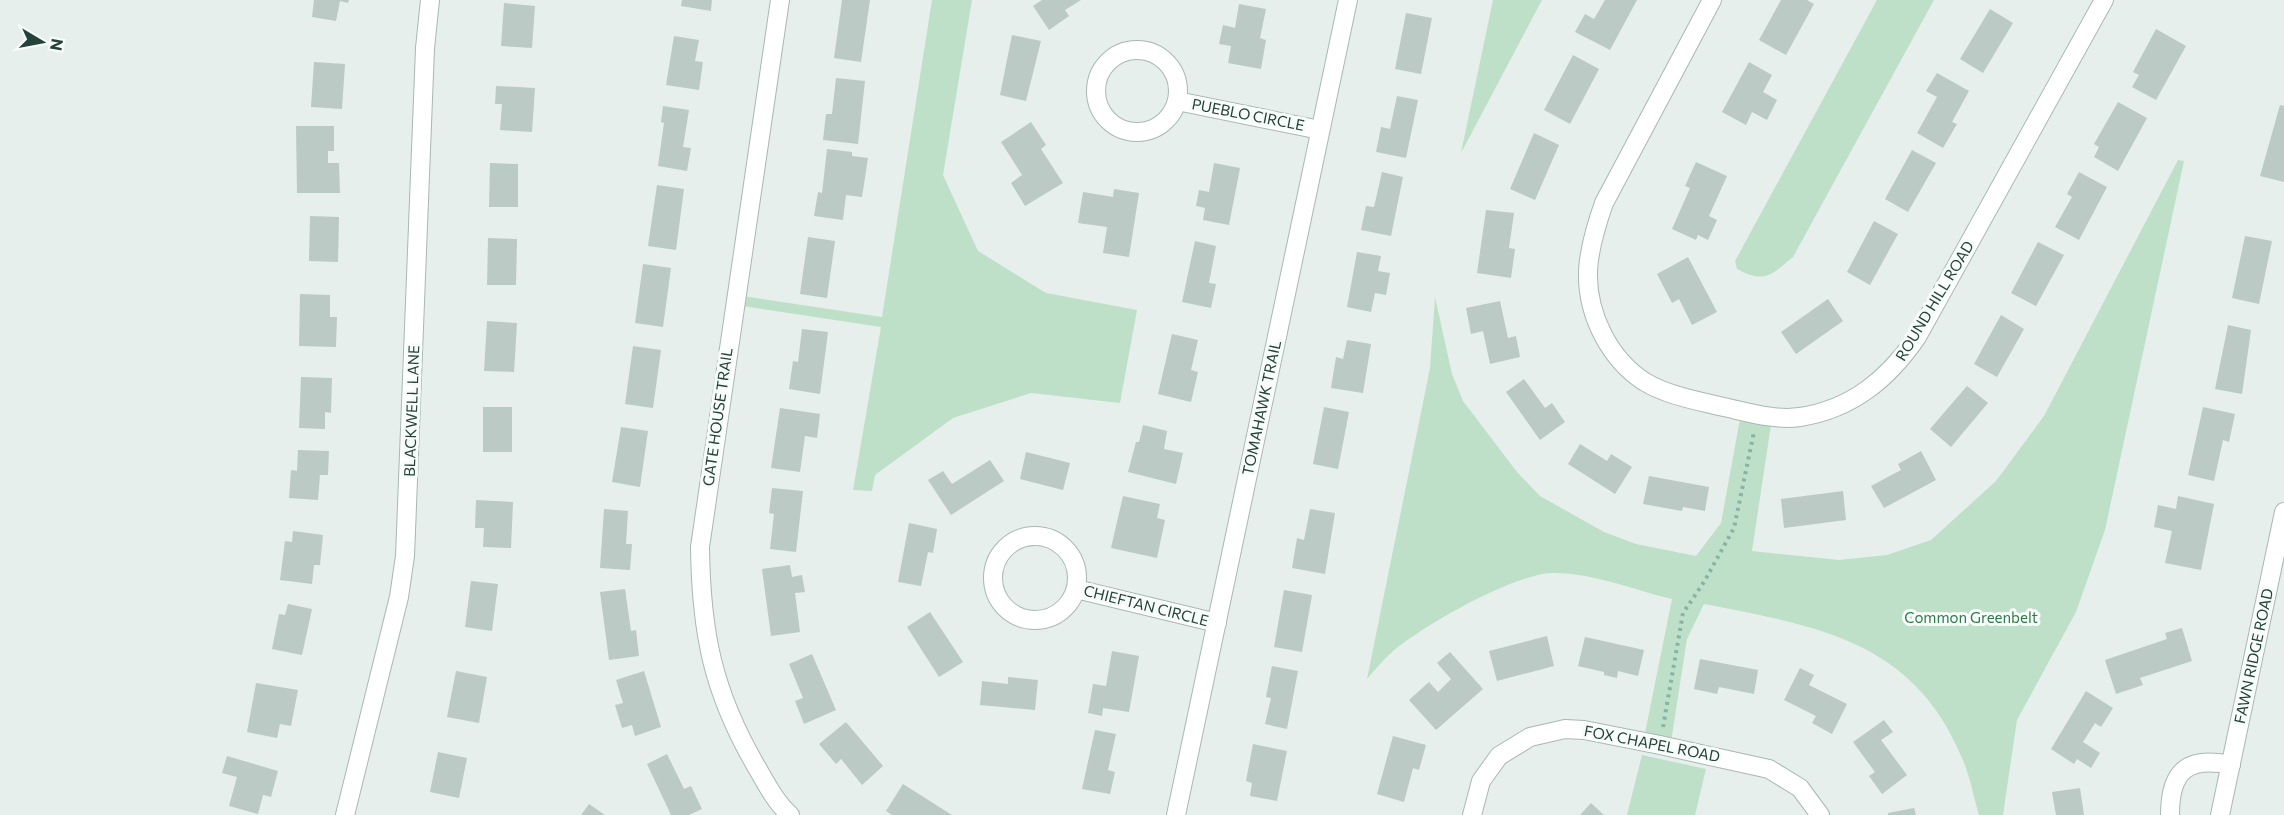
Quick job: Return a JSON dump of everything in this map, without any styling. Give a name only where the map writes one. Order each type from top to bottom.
[{"type":"street","name":"BLACKWELL LANE","points":[[345,815],[399,597],[405,556],[425,48],[430,0]]},
{"type":"street","name":"GATE HOUSE TRAIL","points":[[780,0],[700,547],[705,626],[716,683],[734,728],[784,813]]},
{"type":"street","name":"TOMAHAWK TRAIL","points":[[1176,815],[1348,0]]},
{"type":"street","name":"ROUND HILL ROAD","points":[[1712,0],[1604,203],[1592,235],[1587,287],[1594,316],[1608,344],[1624,366],[1638,377],[1677,396],[1758,413],[1799,417],[1856,398],[1877,385],[1900,363],[1917,338],[2104,0]]},
{"type":"street","name":"PUEBLO CIRCLE","points":[[1128,51],[1148,52],[1166,62],[1174,74],[1178,87],[1177,101],[1172,113],[1157,126],[1138,132],[1125,130],[1113,125],[1103,116],[1096,90],[1098,77],[1115,56],[1128,51]]},
{"type":"street","name":"PUEBLO CIRCLE","points":[[1177,101],[1320,130]]},
{"type":"street","name":"FAWN RIDGE ROAD","points":[[2220,815],[2284,512]]},
{"type":"street","name":"CHIEFTAN CIRCLE","points":[[1026,537],[1047,539],[1065,549],[1073,561],[1077,575],[1076,589],[1070,602],[1061,612],[1036,621],[1022,619],[1010,613],[1000,603],[993,577],[995,564],[1002,552],[1013,542],[1026,537]]},
{"type":"street","name":"CHIEFTAN CIRCLE","points":[[1076,589],[1217,623]]},
{"type":"street","name":"FOX CHAPEL ROAD","points":[[1472,815],[1478,788],[1490,766],[1499,756],[1530,737],[1565,729],[1584,730],[1769,769],[1800,788],[1820,815]]},
{"type":"street","points":[[2170,815],[2170,796],[2178,774],[2194,762],[2210,760],[2231,765]]},
{"type":"path","points":[[1660,745],[1683,613],[1704,582],[1734,528],[1758,413]]},
{"type":"green space","points":[[932,0],[972,0],[943,175],[978,251],[1046,293],[1137,310],[1120,403],[1031,393],[953,418],[875,475],[872,491],[853,490],[881,327],[735,305],[736,295],[882,317]]},
{"type":"green space","points":[[1493,0],[1542,0],[1461,153]]},
{"type":"green space","points":[[1877,0],[1934,0],[1793,257],[1773,273],[1761,277],[1747,274],[1737,269],[1735,261]]},
{"type":"green space","name":"Common Greenbelt","points":[[2178,160],[2184,161],[2105,530],[2076,612],[2017,720],[2003,815],[1979,815],[1965,765],[1941,718],[1917,687],[1888,663],[1856,645],[1821,631],[1745,612],[1704,604],[1687,639],[1671,742],[1644,738],[1672,599],[1597,578],[1551,573],[1534,576],[1491,592],[1445,616],[1406,641],[1389,655],[1367,679],[1430,368],[1435,297],[1452,374],[1463,401],[1517,472],[1540,496],[1604,532],[1636,544],[1696,556],[1721,523],[1740,419],[1771,425],[1752,551],[1839,560],[1887,555],[1931,540],[1996,481],[2044,416]]},
{"type":"green space","points":[[1642,755],[1706,769],[1695,815],[1627,815]]},
{"type":"building","points":[[314,0],[349,0],[348,3],[340,1],[336,21],[312,17]]},
{"type":"building","points":[[682,0],[712,0],[711,11],[681,6]]},
{"type":"building","points":[[842,0],[870,0],[861,62],[834,58]]},
{"type":"building","points":[[1042,0],[1081,0],[1065,10],[1069,16],[1049,30],[1033,6]]},
{"type":"building","points":[[1605,0],[1637,0],[1610,50],[1575,32],[1585,14],[1594,19]]},
{"type":"building","points":[[1781,0],[1807,0],[1814,4],[1786,55],[1759,40]]},
{"type":"building","points":[[504,3],[535,6],[532,48],[501,46]]},
{"type":"building","points":[[1239,4],[1266,9],[1260,38],[1266,40],[1261,69],[1228,63],[1231,46],[1219,44],[1223,25],[1235,28]]},
{"type":"building","points":[[1990,9],[2013,23],[1983,73],[1960,59]]},
{"type":"building","points":[[1406,13],[1432,18],[1421,74],[1395,69]]},
{"type":"building","points":[[2156,29],[2186,46],[2156,100],[2132,87],[2139,75],[2133,72]]},
{"type":"building","points":[[1012,35],[1041,41],[1026,101],[1000,95]]},
{"type":"building","points":[[674,36],[699,40],[695,61],[703,62],[699,90],[666,85]]},
{"type":"building","points":[[1573,55],[1599,69],[1570,124],[1544,110]]},
{"type":"building","points":[[314,62],[345,64],[342,109],[311,107]]},
{"type":"building","points":[[1749,62],[1772,75],[1763,92],[1777,100],[1767,120],[1752,112],[1746,125],[1722,112]]},
{"type":"building","points":[[1937,73],[1969,91],[1952,122],[1957,124],[1943,148],[1917,133],[1937,97],[1926,91]]},
{"type":"building","points":[[836,78],[865,81],[858,144],[823,140],[826,114],[832,114]]},
{"type":"building","points":[[496,86],[535,88],[532,132],[500,130],[502,104],[495,104]]},
{"type":"building","points":[[1397,96],[1418,100],[1406,158],[1376,152],[1381,127],[1390,129]]},
{"type":"building","points":[[2118,102],[2147,118],[2118,171],[2094,157],[2099,147],[2094,144]]},
{"type":"building","points":[[2280,105],[2284,106],[2284,182],[2260,176]]},
{"type":"building","points":[[663,106],[689,110],[683,147],[691,148],[687,171],[658,166],[664,123],[661,122]]},
{"type":"building","points":[[1031,122],[1046,145],[1041,149],[1063,183],[1025,206],[1011,183],[1022,175],[1001,142]]},
{"type":"building","points":[[296,126],[334,126],[334,151],[328,151],[328,163],[339,163],[340,193],[297,193]]},
{"type":"building","points":[[1534,133],[1559,145],[1535,200],[1510,189]]},
{"type":"building","points":[[827,149],[852,152],[852,156],[868,158],[862,197],[846,195],[843,220],[814,216],[818,192],[822,193]]},
{"type":"building","points":[[1912,150],[1936,163],[1908,212],[1885,199]]},
{"type":"building","points":[[1696,162],[1727,176],[1709,216],[1717,220],[1708,240],[1698,235],[1696,240],[1672,229],[1690,188],[1685,186]]},
{"type":"building","points":[[490,163],[518,164],[518,207],[489,207]]},
{"type":"building","points":[[1214,163],[1240,168],[1229,225],[1203,220],[1205,208],[1196,206],[1199,190],[1209,192]]},
{"type":"building","points":[[1382,172],[1403,177],[1391,236],[1361,230],[1366,206],[1374,207]]},
{"type":"building","points":[[2079,172],[2107,187],[2079,240],[2055,227],[2072,197],[2067,194]]},
{"type":"building","points":[[657,185],[684,189],[676,250],[648,246]]},
{"type":"building","points":[[1114,189],[1139,193],[1129,257],[1103,253],[1107,227],[1078,223],[1083,192],[1113,197]]},
{"type":"building","points":[[1486,210],[1514,213],[1509,248],[1515,249],[1511,278],[1477,273]]},
{"type":"building","points":[[310,216],[339,217],[338,262],[309,261]]},
{"type":"building","points":[[1874,221],[1898,234],[1870,285],[1847,272]]},
{"type":"building","points":[[2245,236],[2272,241],[2259,304],[2232,298]]},
{"type":"building","points":[[808,237],[835,241],[827,298],[800,294]]},
{"type":"building","points":[[488,238],[517,239],[516,285],[487,285]]},
{"type":"building","points":[[1195,241],[1216,246],[1209,283],[1216,284],[1211,308],[1182,302]]},
{"type":"building","points":[[2038,242],[2064,255],[2036,306],[2011,293]]},
{"type":"building","points":[[1357,252],[1381,256],[1378,271],[1390,273],[1386,295],[1375,293],[1371,312],[1347,307]]},
{"type":"building","points":[[1688,257],[1717,312],[1692,325],[1679,299],[1672,303],[1657,274]]},
{"type":"building","points":[[643,264],[671,268],[663,327],[635,323]]},
{"type":"building","points":[[300,294],[330,295],[330,317],[337,317],[336,347],[299,346]]},
{"type":"building","points":[[1828,299],[1843,321],[1796,354],[1781,332]]},
{"type":"building","points":[[1500,301],[1508,338],[1516,336],[1520,357],[1490,364],[1483,331],[1471,334],[1466,308]]},
{"type":"building","points":[[2001,315],[2024,329],[1997,377],[1974,364]]},
{"type":"building","points":[[487,321],[517,323],[514,372],[484,371]]},
{"type":"building","points":[[2228,325],[2251,330],[2242,394],[2215,389]]},
{"type":"building","points":[[802,329],[828,332],[820,394],[789,389],[793,361],[798,362]]},
{"type":"building","points":[[1172,334],[1198,340],[1191,370],[1198,372],[1191,402],[1158,394]]},
{"type":"building","points":[[1347,340],[1371,344],[1363,393],[1331,388],[1336,357],[1343,359]]},
{"type":"building","points":[[633,346],[661,350],[653,408],[625,404]]},
{"type":"building","points":[[301,377],[332,378],[331,413],[325,412],[325,429],[299,428]]},
{"type":"building","points":[[1524,379],[1545,408],[1552,403],[1565,422],[1540,440],[1506,392]]},
{"type":"building","points":[[1967,386],[1988,403],[1951,447],[1930,429]]},
{"type":"building","points":[[483,407],[512,407],[512,452],[483,452]]},
{"type":"building","points":[[1324,407],[1349,412],[1338,469],[1313,464]]},
{"type":"building","points":[[2203,407],[2235,414],[2229,442],[2223,440],[2214,481],[2188,475]]},
{"type":"building","points":[[780,408],[820,414],[817,438],[805,436],[800,472],[771,468]]},
{"type":"building","points":[[1143,425],[1167,431],[1164,449],[1183,453],[1176,484],[1128,472]]},
{"type":"building","points":[[621,427],[648,431],[640,487],[612,482]]},
{"type":"building","points":[[1580,444],[1607,461],[1611,454],[1632,467],[1615,494],[1568,464]]},
{"type":"building","points":[[298,450],[329,451],[328,475],[320,475],[318,500],[289,498],[291,470],[297,471]]},
{"type":"building","points":[[1921,451],[1936,480],[1884,508],[1871,486],[1901,470],[1898,464]]},
{"type":"building","points":[[1026,452],[1070,463],[1063,490],[1020,479]]},
{"type":"building","points":[[990,460],[1004,481],[951,515],[928,480],[943,471],[952,484]]},
{"type":"building","points":[[1649,476],[1709,487],[1705,511],[1683,507],[1682,511],[1643,504]]},
{"type":"building","points":[[772,488],[803,491],[796,552],[770,549],[774,514],[769,513]]},
{"type":"building","points":[[1843,491],[1846,520],[1784,528],[1781,499]]},
{"type":"building","points":[[1123,496],[1160,504],[1157,518],[1165,520],[1157,558],[1111,548]]},
{"type":"building","points":[[2178,496],[2214,504],[2201,570],[2165,563],[2172,531],[2154,527],[2158,505],[2176,509]]},
{"type":"building","points":[[476,500],[513,502],[511,548],[483,547],[484,528],[475,528]]},
{"type":"building","points":[[604,509],[628,511],[626,544],[632,544],[630,570],[600,568]]},
{"type":"building","points":[[1310,509],[1335,513],[1325,574],[1292,568],[1297,538],[1304,540]]},
{"type":"building","points":[[909,523],[937,529],[933,553],[928,552],[921,586],[898,582]]},
{"type":"building","points":[[293,531],[323,535],[320,565],[314,565],[312,584],[280,580],[285,541],[292,542]]},
{"type":"building","points":[[790,565],[792,577],[802,575],[805,592],[795,593],[800,632],[771,636],[762,569]]},
{"type":"building","points":[[471,581],[498,584],[492,631],[465,627]]},
{"type":"building","points":[[625,589],[631,631],[636,630],[639,656],[609,660],[600,592]]},
{"type":"building","points":[[1284,590],[1312,595],[1302,652],[1274,647]]},
{"type":"building","points":[[288,604],[312,609],[302,655],[272,649],[279,614],[285,615]]},
{"type":"building","points":[[930,612],[963,662],[939,677],[907,627]]},
{"type":"building","points":[[2182,628],[2192,661],[2140,678],[2143,685],[2116,694],[2105,660],[2167,639],[2165,633]]},
{"type":"building","points":[[1547,636],[1554,666],[1497,681],[1489,651]]},
{"type":"building","points":[[1585,637],[1644,650],[1638,676],[1618,671],[1617,678],[1604,675],[1604,672],[1578,666]]},
{"type":"building","points":[[1112,651],[1139,656],[1129,712],[1103,708],[1102,716],[1088,713],[1093,684],[1106,686]]},
{"type":"building","points":[[1450,652],[1483,689],[1436,730],[1409,700],[1429,682],[1438,692],[1451,679],[1437,663]]},
{"type":"building","points":[[812,654],[836,710],[804,724],[795,701],[803,698],[789,664]]},
{"type":"building","points":[[1700,659],[1758,670],[1754,694],[1719,687],[1717,694],[1694,689]]},
{"type":"building","points":[[1272,666],[1298,671],[1287,729],[1265,724],[1271,698],[1266,697]]},
{"type":"building","points":[[1800,668],[1814,675],[1809,685],[1847,704],[1832,734],[1812,723],[1816,716],[1784,700]]},
{"type":"building","points":[[456,671],[487,677],[479,723],[447,717]]},
{"type":"building","points":[[644,671],[661,727],[635,736],[632,725],[622,728],[615,705],[623,703],[616,680]]},
{"type":"building","points":[[1008,677],[1038,680],[1035,710],[980,705],[982,681],[1008,684]]},
{"type":"building","points":[[256,683],[298,690],[291,726],[280,724],[277,738],[247,732]]},
{"type":"building","points":[[2086,691],[2113,708],[2101,727],[2095,723],[2083,742],[2100,753],[2091,768],[2077,759],[2074,764],[2051,749]]},
{"type":"building","points":[[1884,720],[1893,732],[1881,740],[1907,775],[1882,794],[1869,776],[1875,772],[1853,742]]},
{"type":"building","points":[[846,722],[883,766],[862,785],[841,759],[836,764],[819,744]]},
{"type":"building","points":[[1095,730],[1116,734],[1108,770],[1115,772],[1110,794],[1082,789]]},
{"type":"building","points":[[1393,736],[1426,745],[1419,770],[1413,768],[1404,802],[1377,794]]},
{"type":"building","points":[[1253,744],[1287,751],[1277,801],[1250,796],[1252,783],[1246,781]]},
{"type":"building","points":[[438,752],[467,758],[459,798],[430,792]]},
{"type":"building","points":[[667,754],[684,789],[691,786],[702,809],[689,815],[671,815],[647,764]]},
{"type":"building","points":[[227,756],[278,771],[271,797],[263,795],[258,814],[229,806],[237,777],[222,773]]},
{"type":"building","points":[[903,784],[952,815],[892,815],[886,811]]},
{"type":"building","points":[[2080,788],[2084,815],[2056,815],[2052,792]]},
{"type":"building","points":[[1591,803],[1604,815],[1580,815]]},
{"type":"building","points":[[589,804],[605,815],[581,815]]},
{"type":"building","points":[[1914,808],[1916,815],[1888,815],[1888,813]]}]
